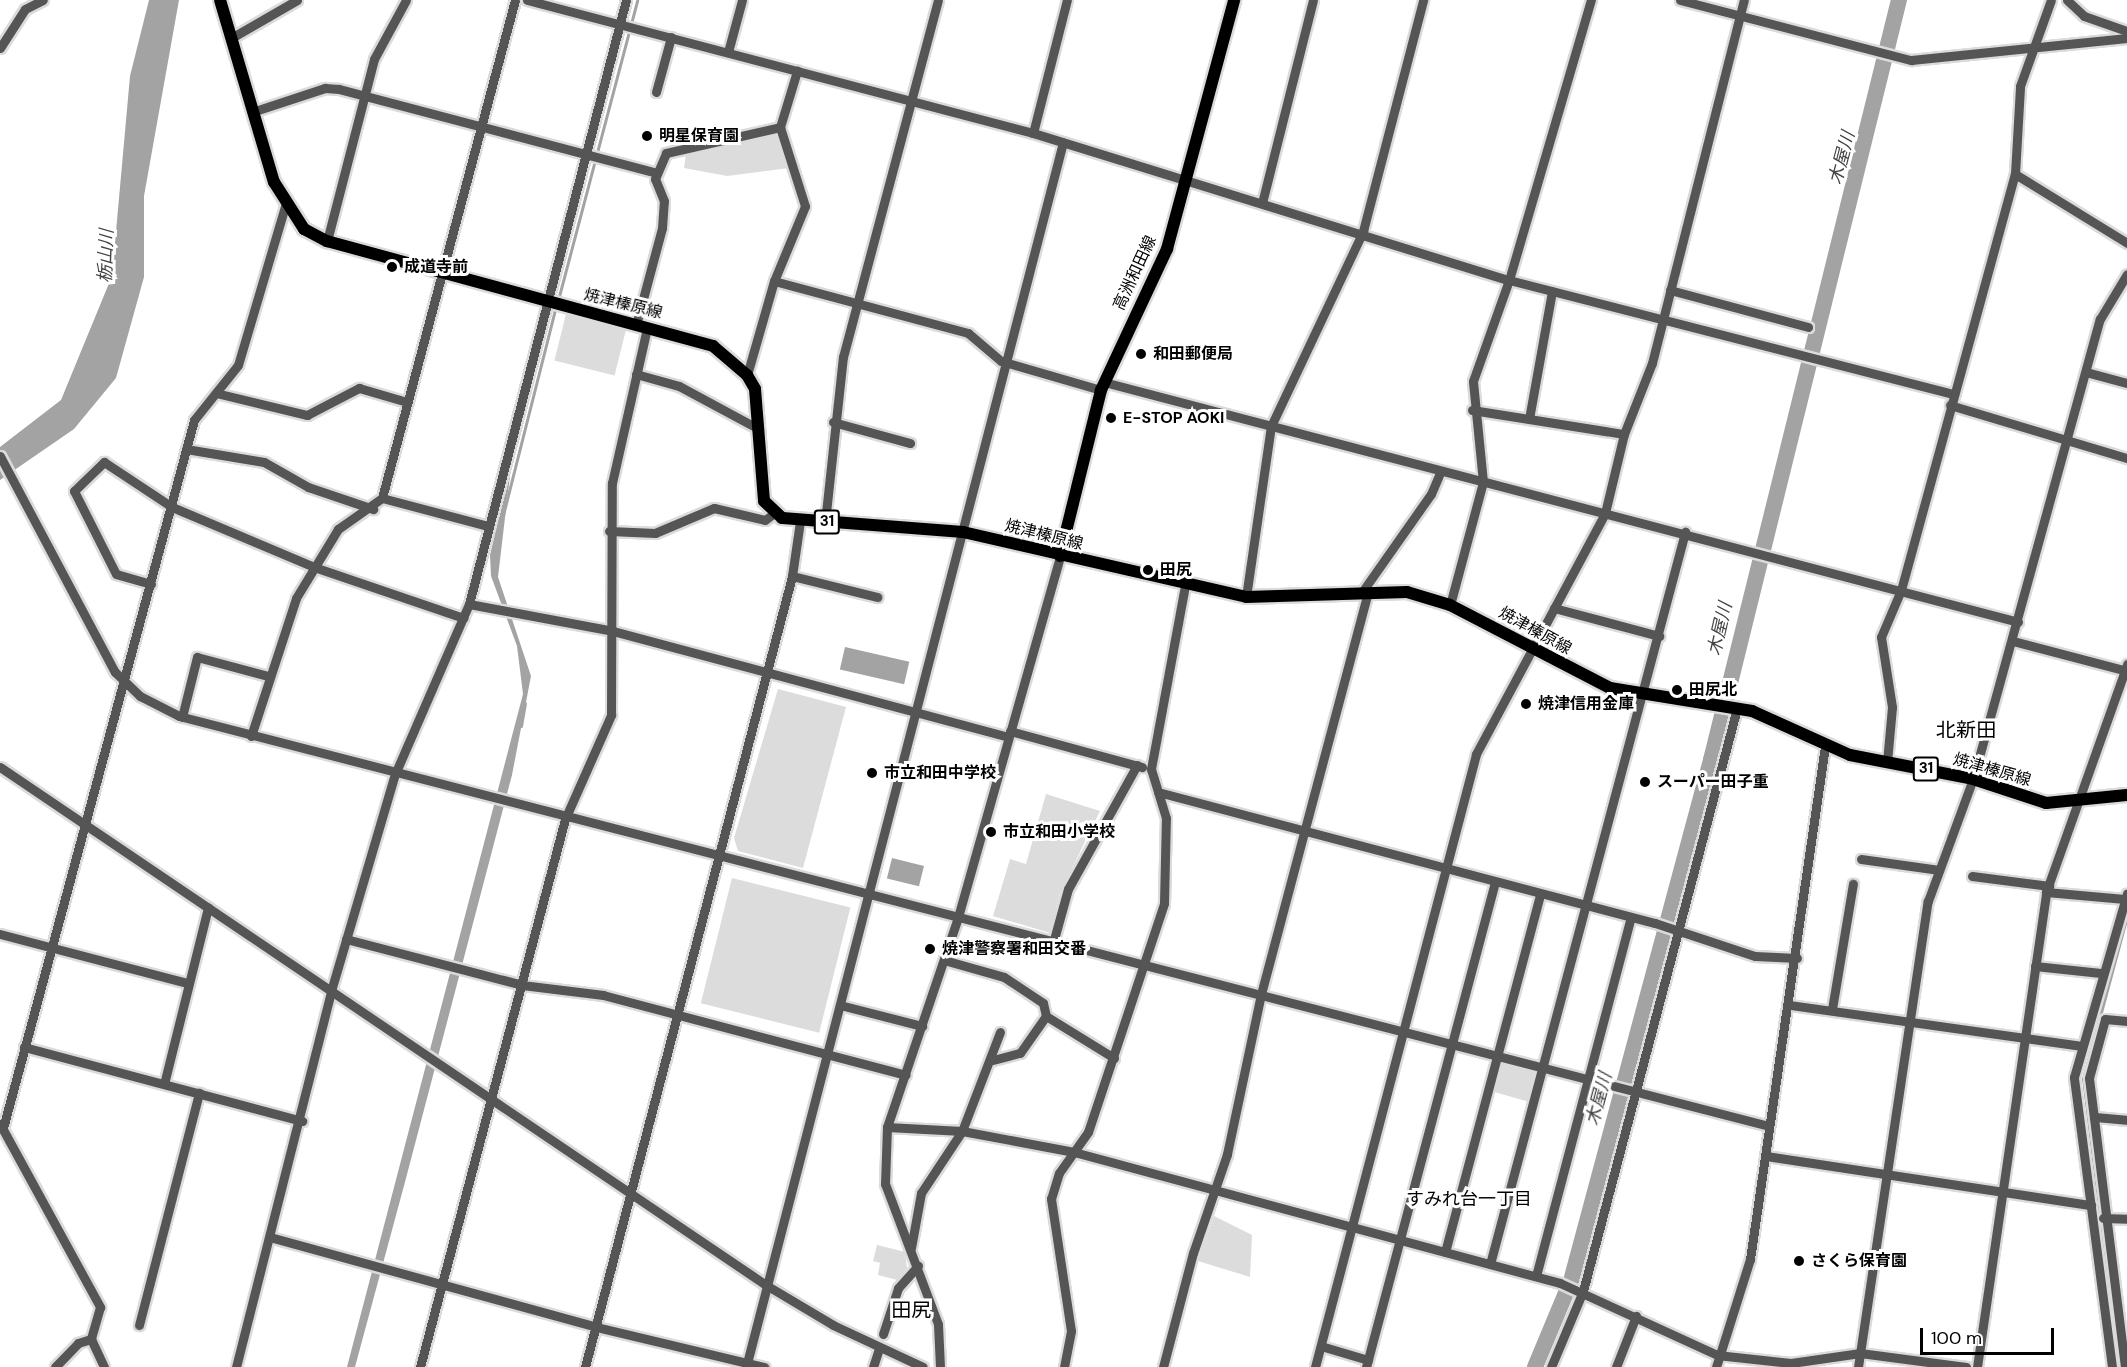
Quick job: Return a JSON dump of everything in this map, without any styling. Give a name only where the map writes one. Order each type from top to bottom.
[{"type":"main road","name":"焼津榛原線","points":[[220,0],[234,37],[285,206],[304,229],[327,241],[546,302],[705,343],[747,375]]},
{"type":"main road","name":"高洲和田線","points":[[1060,556],[1103,386],[1167,249],[1234,0]]},
{"type":"main road","points":[[747,375],[759,407],[760,477],[773,514]]},
{"type":"main road","name":"焼津榛原線","points":[[773,514],[800,521],[963,532],[1185,586],[1246,597],[1407,592],[1450,605],[1533,647],[1579,675],[1643,694],[1734,708],[1768,716],[1825,746],[1887,762],[1974,779],[2046,803],[2081,803],[2127,795]]},
{"type":"street","points":[[0,48],[25,9],[43,0]]},
{"type":"street","points":[[234,37],[297,0]]},
{"type":"street","points":[[327,241],[381,39],[406,0]]},
{"type":"street","points":[[251,736],[283,626],[314,567],[338,529],[373,509],[382,498],[515,0]]},
{"type":"street","points":[[526,0],[1033,133],[1185,183],[1363,231],[1509,280],[1953,394]]},
{"type":"street","points":[[236,1367],[302,1121],[331,991],[395,774],[469,604],[626,0]]},
{"type":"street","points":[[729,52],[742,0]]},
{"type":"street","points":[[825,522],[833,422],[857,303],[938,0]]},
{"type":"street","points":[[1033,133],[1067,0]]},
{"type":"street","points":[[1262,203],[1313,0]]},
{"type":"street","points":[[1246,597],[1270,426],[1363,231],[1423,0]]},
{"type":"street","points":[[1450,605],[1483,482],[1472,410],[1473,381],[1509,280],[1591,0]]},
{"type":"street","points":[[1680,0],[1894,57],[1929,60],[2127,38]]},
{"type":"street","points":[[1315,1367],[1446,869],[1487,725],[1533,647],[1605,513],[1624,434],[1663,319],[1744,0]]},
{"type":"street","points":[[1887,762],[1891,682],[1880,650],[1901,590],[2015,174],[2020,86],[2031,50],[2051,0]]},
{"type":"street","points":[[2067,0],[2084,16],[2127,32]]},
{"type":"street","points":[[656,92],[671,37]]},
{"type":"street","points":[[747,375],[774,281],[805,206],[780,127],[797,71]]},
{"type":"street","points":[[255,111],[325,88],[365,96],[656,173]]},
{"type":"street","points":[[420,1367],[565,819],[611,715],[613,632],[609,531],[612,483],[636,374],[641,327],[662,228],[664,201],[656,173],[666,153],[780,127]]},
{"type":"street","points":[[746,1365],[1063,142]]},
{"type":"street","points":[[2015,174],[2127,243]]},
{"type":"street","points":[[104,1367],[91,1339],[100,1307],[2,1126],[55,948],[194,420],[238,365],[285,206]]},
{"type":"street","points":[[1858,1367],[1928,901],[1974,779],[2100,319],[2127,274]]},
{"type":"street","points":[[774,281],[968,333],[1006,363],[1270,426],[1685,532],[2018,622]]},
{"type":"street","points":[[1670,290],[1808,327]]},
{"type":"street","points":[[1528,419],[1551,291]]},
{"type":"street","points":[[2086,372],[2127,383]]},
{"type":"street","points":[[636,374],[679,386],[759,429]]},
{"type":"street","points":[[216,393],[307,415],[358,388],[407,402]]},
{"type":"street","points":[[1950,405],[2127,458]]},
{"type":"street","points":[[1472,410],[1624,434]]},
{"type":"street","points":[[833,422],[910,443]]},
{"type":"street","points":[[186,449],[264,462],[308,487],[373,509]]},
{"type":"street","points":[[0,456],[106,658],[125,681],[158,708],[251,736],[718,860],[867,898],[957,917],[1769,1126]]},
{"type":"street","points":[[151,584],[116,574],[74,491],[104,462],[172,507],[314,567],[464,618]]},
{"type":"street","points":[[1162,1367],[1216,1190],[1261,994],[1365,592],[1431,494],[1441,471]]},
{"type":"street","points":[[382,498],[488,526]]},
{"type":"street","points":[[609,531],[655,533],[714,508],[765,520],[773,514]]},
{"type":"street","points":[[585,1367],[792,576],[800,521]]},
{"type":"street","points":[[1490,1264],[1588,905],[1685,532]]},
{"type":"street","points":[[940,1367],[939,1324],[885,1184],[887,1127],[944,960],[1060,556]]},
{"type":"street","points":[[792,576],[877,597]]},
{"type":"street","points":[[1064,1367],[1071,1332],[1051,1199],[1074,1152],[1088,1132],[1147,967],[1164,903],[1166,818],[1151,769],[1185,586]]},
{"type":"street","points":[[469,604],[613,632],[1151,769]]},
{"type":"street","points":[[1554,608],[1659,636]]},
{"type":"street","points":[[1977,1367],[2048,889],[2081,803],[2126,669],[2013,641]]},
{"type":"street","points":[[182,717],[196,657],[268,676]]},
{"type":"street","points":[[1551,1367],[1583,1290],[1636,1093],[1674,929],[1734,708]]},
{"type":"street","points":[[1716,1367],[1717,1355],[1750,1259],[1797,958],[1825,746]]},
{"type":"street","points":[[1053,943],[1068,890],[1137,765]]},
{"type":"street","points":[[0,767],[490,1098],[630,1197],[766,1285],[879,1347],[923,1367]]},
{"type":"street","points":[[1158,792],[1655,923],[1755,956],[1797,958]]},
{"type":"street","points":[[1861,859],[1939,870]]},
{"type":"street","points":[[1972,876],[2048,889],[2126,896],[2101,973],[2081,1046],[2075,1095],[2094,1219],[2112,1367]]},
{"type":"street","points":[[1321,1346],[1367,1363],[1495,882]]},
{"type":"street","points":[[1832,1010],[1852,884]]},
{"type":"street","points":[[1445,1251],[1540,894]]},
{"type":"street","points":[[164,1084],[187,983],[208,906]]},
{"type":"street","points":[[1536,1276],[1631,917]]},
{"type":"street","points":[[0,934],[187,983]]},
{"type":"street","points":[[346,939],[522,985],[603,995],[906,1075]]},
{"type":"street","points":[[944,960],[1004,977],[1043,1003],[1046,1016],[1114,1058]]},
{"type":"street","points":[[2035,966],[2101,973]]},
{"type":"street","points":[[840,1005],[922,1026]]},
{"type":"street","points":[[1790,1005],[2081,1046]]},
{"type":"street","points":[[993,1060],[1020,1053],[1046,1016]]},
{"type":"street","points":[[2126,1367],[2123,1297],[2106,1217],[2090,1065],[2105,1019],[2127,1021]]},
{"type":"street","points":[[911,1248],[921,1193],[962,1131],[993,1060],[1000,1032]]},
{"type":"street","points":[[24,1047],[302,1121]]},
{"type":"street","points":[[139,1325],[199,1093]]},
{"type":"street","points":[[2094,1117],[2127,1120]]},
{"type":"street","points":[[887,1127],[962,1131],[1074,1152],[1445,1251],[1583,1290],[1717,1355],[1791,1363],[1860,1353],[1966,1367]]},
{"type":"street","points":[[1766,1156],[2091,1205]]},
{"type":"street","points":[[2094,1219],[2106,1217],[2127,1219]]},
{"type":"street","points":[[270,1237],[384,1270],[442,1282],[596,1327],[746,1365],[764,1367]]},
{"type":"street","points":[[883,1334],[898,1288],[918,1266]]},
{"type":"street","points":[[1616,1367],[1636,1316]]},
{"type":"street","points":[[55,1367],[78,1343],[91,1339]]},
{"type":"street","points":[[873,1367],[879,1347]]},
{"type":"shaded area","points":[[149,0],[179,0],[144,196],[144,277],[116,378],[74,429],[0,480],[0,447],[61,400],[112,276],[130,76]]},
{"type":"shaded area","points":[[776,133],[789,168],[727,176],[684,168],[686,154]]},
{"type":"shaded area","points":[[566,314],[626,329],[615,376],[554,361]]},
{"type":"shaded area","points":[[511,467],[498,577],[531,676],[512,775],[405,1182],[355,1367],[347,1367],[523,694],[517,646],[491,576],[490,555]]},
{"type":"shaded area","points":[[845,647],[909,662],[904,684],[840,669]]},
{"type":"shaded area","points":[[778,689],[846,707],[803,868],[738,851],[734,838]]},
{"type":"shaded area","points":[[1046,794],[1100,811],[1060,893],[1050,933],[993,916],[1010,859],[1026,864]]},
{"type":"shaded area","points":[[892,858],[924,866],[919,886],[887,878]]},
{"type":"shaded area","points":[[732,878],[850,908],[819,1033],[701,1003]]},
{"type":"shaded area","points":[[1499,1059],[1538,1070],[1529,1102],[1490,1091]]},
{"type":"shaded area","points":[[1214,1216],[1252,1235],[1250,1277],[1198,1261]]},
{"type":"shaded area","points":[[877,1245],[905,1252],[907,1268],[897,1280],[878,1275],[880,1263],[873,1261]]},
{"type":"waterway","points":[[558,300],[637,0]]},
{"type":"waterway","name":"木屋川","points":[[1535,1367],[1571,1281],[1711,760],[1899,0]]},
{"type":"waterway","points":[[503,515],[556,306]]},
{"type":"waterway","points":[[521,726],[525,703]]},
{"type":"waterway","points":[[2119,1367],[2083,1079],[2127,916]]},
{"type":"place","name":"明星保育園","points":[[647,136]]},
{"type":"place","name":"成道寺前","points":[[392,267]]},
{"type":"place","name":"和田郵便局","points":[[1141,354]]},
{"type":"place","name":"E-STOP AOKI","points":[[1111,418]]},
{"type":"place","name":"田尻","points":[[1148,570]]},
{"type":"place","name":"田尻北","points":[[1677,690]]},
{"type":"place","name":"焼津信用金庫","points":[[1526,704]]},
{"type":"place","name":"市立和田中学校","points":[[872,773]]},
{"type":"place","name":"スーパー田子重","points":[[1645,782]]},
{"type":"place","name":"市立和田小学校","points":[[991,832]]},
{"type":"place","name":"焼津警察署和田交番","points":[[930,949]]},
{"type":"place","name":"さくら保育園","points":[[1799,1261]]},
{"type":"district","name":"北新田","points":[[1966,730]]},
{"type":"district","name":"すみれ台一丁目","points":[[1469,1199]]},
{"type":"district","name":"田尻","points":[[911,1310]]},
{"type":"water label","name":"栃山川","points":[[106,256]]}]
